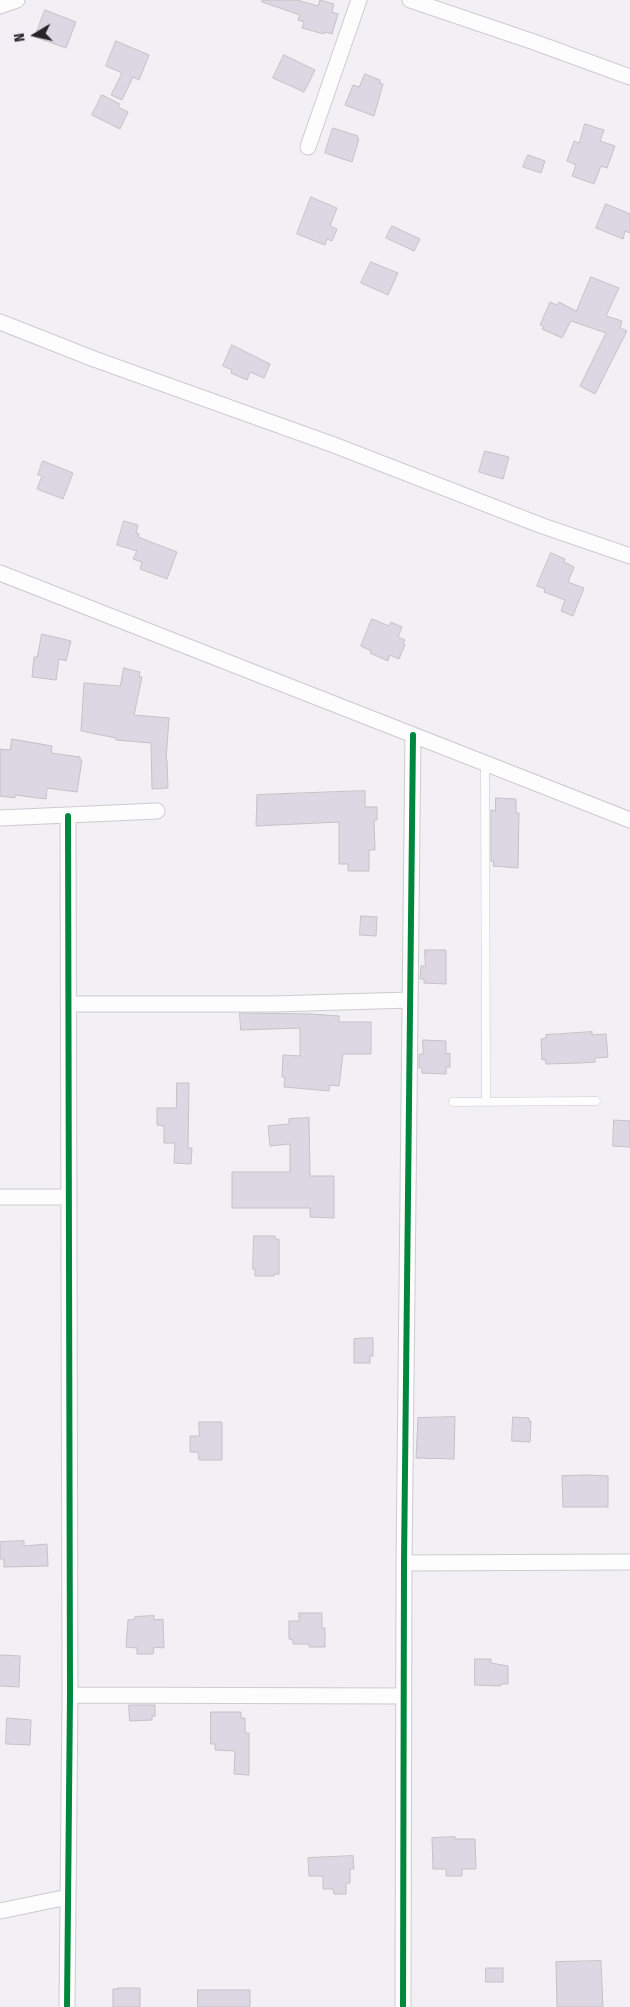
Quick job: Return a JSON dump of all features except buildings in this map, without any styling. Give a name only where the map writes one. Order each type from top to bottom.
[{"type":"street","points":[[0,6],[17,0]]},
{"type":"street","points":[[308,147],[359,0]]},
{"type":"street","points":[[410,0],[630,77]]},
{"type":"street","points":[[0,322],[94,359],[334,445],[540,526],[630,556]]},
{"type":"street","points":[[0,573],[630,820]]},
{"type":"street","points":[[403,2007],[404,1563],[413,735]]},
{"type":"street","points":[[0,818],[157,811]]},
{"type":"street","points":[[67,2007],[70,1695],[68,816]]},
{"type":"street","points":[[68,1004],[273,1004],[410,1000]]},
{"type":"street","points":[[0,1196],[69,1197]]},
{"type":"street","points":[[404,1563],[630,1562]]},
{"type":"street","points":[[70,1695],[404,1696]]},
{"type":"street","points":[[0,1911],[68,1897]]},
{"type":"lane","points":[[485,764],[486,1102]]},
{"type":"lane","points":[[453,1102],[596,1101]]},
{"type":"cycle path","points":[[403,2007],[404,1563],[413,735]]},
{"type":"cycle path","points":[[67,2007],[70,1695],[68,816]]}]
